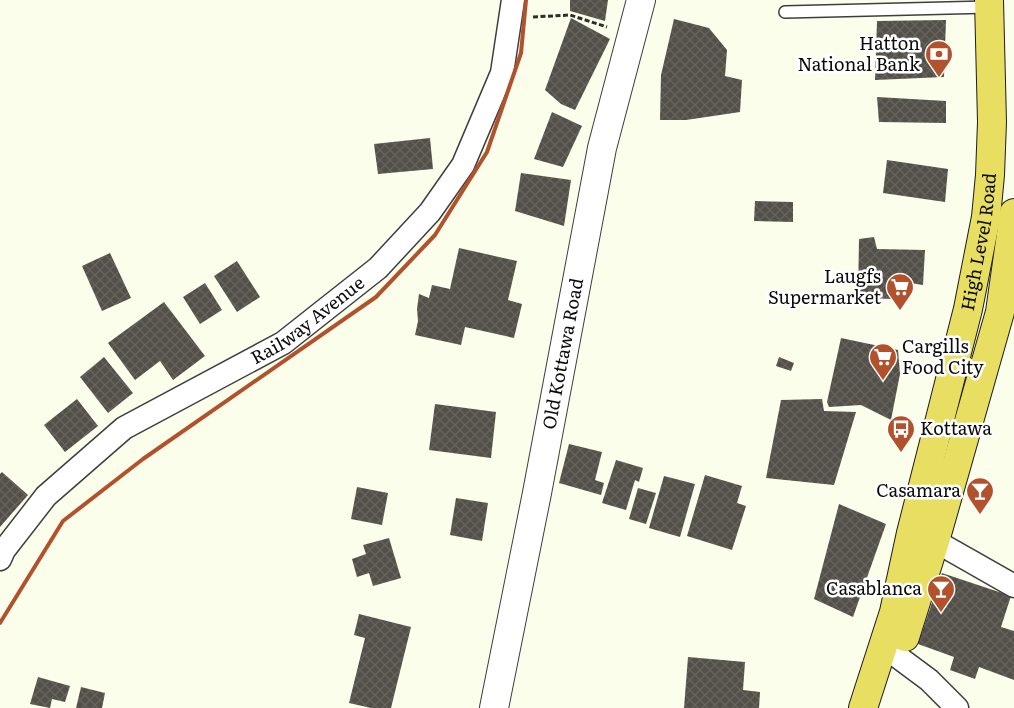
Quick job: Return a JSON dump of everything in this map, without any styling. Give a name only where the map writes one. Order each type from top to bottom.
[{"type":"highway","name":"High Level Road","points":[[863,708],[894,612],[911,533],[968,309],[986,217],[992,122],[989,4]]},
{"type":"highway","name":"High Level Road","points":[[881,708],[935,541],[1000,312],[1014,213]]},
{"type":"street","name":"Railway Avenue","points":[[1,552],[46,496],[124,428],[283,343],[378,268],[430,212],[464,165],[502,73],[514,0]]},
{"type":"street","name":"Old Kottawa Road","points":[[494,708],[539,484],[602,148],[641,0]]},
{"type":"street","points":[[935,541],[1014,586]]},
{"type":"street","points":[[898,657],[929,680],[957,708]]},
{"type":"lane","points":[[785,12],[989,4]]},
{"type":"path","points":[[542,17],[570,15],[631,36]]},
{"type":"building","points":[[570,0],[608,0],[605,21],[570,11]]},
{"type":"building","points":[[571,18],[610,39],[575,110],[561,104],[545,90]]},
{"type":"building","points":[[674,19],[709,28],[727,50],[725,76],[742,80],[740,112],[686,120],[660,120],[661,75]]},
{"type":"building","points":[[946,20],[944,77],[875,80],[877,21]]},
{"type":"building","points":[[877,97],[946,101],[946,123],[879,122]]},
{"type":"building","points":[[552,112],[582,126],[563,167],[534,159]]},
{"type":"building","points":[[430,138],[433,169],[378,174],[374,144]]},
{"type":"building","points":[[887,160],[948,169],[945,202],[883,193]]},
{"type":"building","points":[[521,173],[571,180],[564,226],[515,211]]},
{"type":"building","points":[[755,201],[793,202],[793,222],[754,221]]},
{"type":"building","points":[[874,237],[877,249],[925,250],[923,285],[910,283],[906,300],[858,297],[859,239]]},
{"type":"building","points":[[459,248],[517,261],[508,300],[522,304],[514,338],[465,327],[461,345],[415,335],[418,321],[419,294],[429,298],[432,285],[450,289]]},
{"type":"building","points":[[110,253],[131,298],[102,311],[82,266]]},
{"type":"building","points":[[237,261],[260,297],[237,312],[214,276]]},
{"type":"building","points":[[205,283],[222,310],[200,324],[183,297]]},
{"type":"building","points":[[164,302],[205,356],[173,380],[160,361],[135,380],[108,343]]},
{"type":"building","points":[[841,338],[898,350],[900,374],[891,420],[861,405],[829,407],[827,402]]},
{"type":"building","points":[[104,357],[133,393],[108,413],[80,377]]},
{"type":"building","points":[[779,357],[794,363],[791,371],[776,366]]},
{"type":"building","points":[[77,399],[98,426],[65,452],[44,425]]},
{"type":"building","points":[[822,399],[824,411],[856,412],[834,485],[766,478],[781,400]]},
{"type":"building","points":[[435,404],[496,412],[491,458],[429,450]]},
{"type":"building","points":[[569,444],[602,452],[595,480],[604,483],[601,495],[559,483]]},
{"type":"building","points":[[616,460],[643,468],[639,482],[635,480],[626,510],[602,503]]},
{"type":"building","points":[[2,472],[28,495],[0,527],[0,474]]},
{"type":"building","points":[[705,475],[742,486],[737,503],[746,506],[732,550],[687,536]]},
{"type":"building","points":[[664,476],[695,484],[680,537],[649,528]]},
{"type":"building","points":[[357,487],[388,493],[382,525],[351,519]]},
{"type":"building","points":[[638,488],[656,493],[646,524],[629,519]]},
{"type":"building","points":[[456,498],[488,503],[482,541],[450,535]]},
{"type":"building","points":[[839,504],[886,524],[853,617],[814,599]]},
{"type":"building","points":[[389,538],[401,578],[373,586],[369,573],[357,577],[352,559],[366,554],[363,545]]},
{"type":"building","points":[[942,573],[1011,596],[1001,627],[1014,631],[1014,680],[979,667],[975,679],[950,670],[954,657],[918,644]]},
{"type":"building","points":[[359,614],[411,627],[391,708],[371,708],[349,703],[365,638],[354,635]]},
{"type":"building","points":[[688,657],[745,662],[743,690],[760,692],[759,708],[684,708]]},
{"type":"building","points":[[38,677],[70,686],[65,702],[52,699],[50,708],[30,704]]},
{"type":"building","points":[[81,687],[105,693],[102,708],[76,708]]},
{"type":"railway","points":[[0,623],[63,521],[143,459],[376,297],[435,235],[487,152],[521,53],[526,0]]},
{"type":"place","name":"Hatton National Bank","points":[[939,78]]},
{"type":"place","name":"Laugfs Supermarket","points":[[900,311]]},
{"type":"place","name":"Cargills Food City","points":[[883,381]]},
{"type":"place","name":"Kottawa","points":[[901,453]]},
{"type":"place","name":"Casamara","points":[[980,515]]},
{"type":"place","name":"Casablanca","points":[[941,613]]}]
